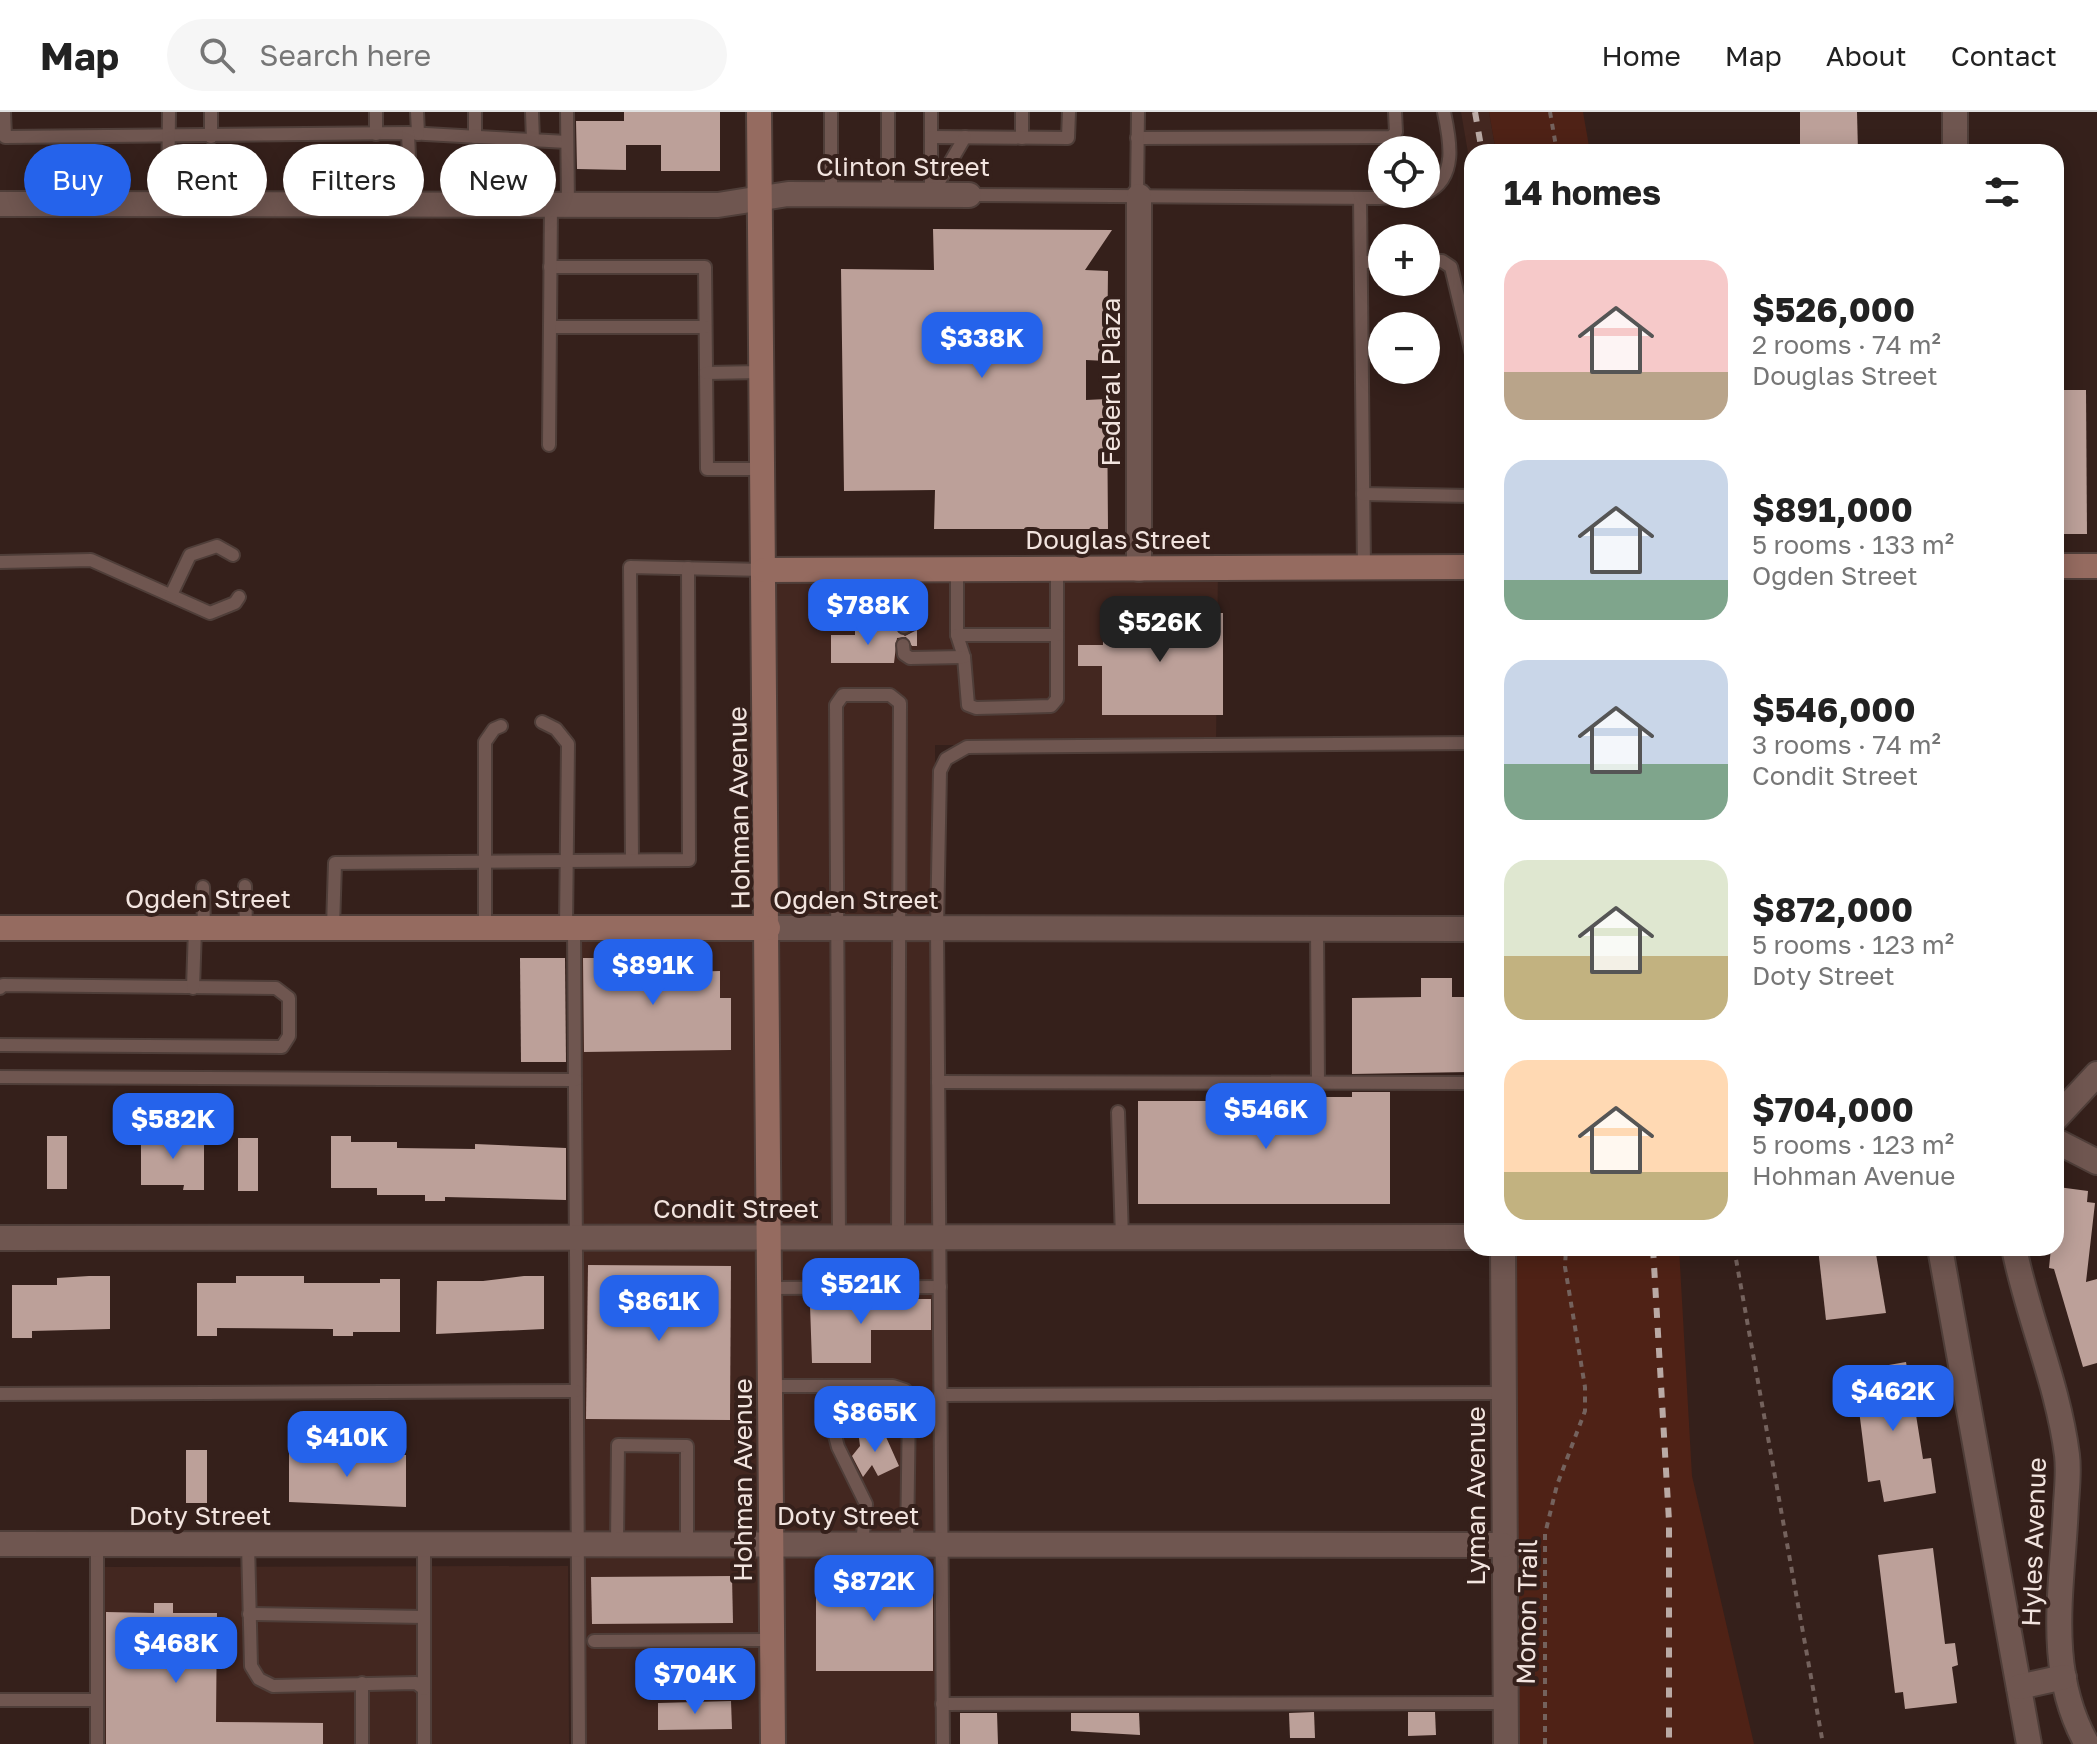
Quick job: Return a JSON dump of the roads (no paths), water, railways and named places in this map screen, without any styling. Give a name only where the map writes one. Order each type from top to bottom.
[{"type":"main road","name":"Hohman Avenue","points":[[759,112],[773,1744]]},
{"type":"main road","points":[[2064,566],[2097,566]]},
{"type":"main road","name":"Douglas Street","points":[[764,570],[1464,567]]},
{"type":"main road","name":"Ogden Street","points":[[0,928],[768,928]]},
{"type":"street","points":[[1955,112],[1955,144]]},
{"type":"street","name":"Clinton Street","points":[[424,205],[718,205],[788,194],[969,195]]},
{"type":"street","name":"Federal Plaza","points":[[1138,196],[1139,569]]},
{"type":"street","name":"Clinton Street","points":[[0,204],[147,203]]},
{"type":"street","name":"Ogden Street","points":[[768,928],[1464,929]]},
{"type":"street","points":[[2064,1109],[2097,1074]]},
{"type":"street","points":[[2064,1145],[2097,1162]]},
{"type":"street","name":"Condit Street","points":[[0,1238],[1464,1237]]},
{"type":"street","name":"Lyman Avenue","points":[[1503,1256],[1506,1744]]},
{"type":"street","points":[[1941,1256],[2029,1744]]},
{"type":"street","name":"Hyles Avenue","points":[[2016,1256],[2023,1293],[2060,1407],[2068,1460],[2056,1627],[2064,1677],[2078,1728],[2087,1744]]},
{"type":"street","name":"Doty Street","points":[[0,1544],[1503,1545]]},
{"type":"street","points":[[2019,1687],[2064,1677]]},
{"type":"lane","points":[[4,112],[5,137],[168,138],[413,133],[567,142]]},
{"type":"lane","points":[[168,144],[169,112]]},
{"type":"lane","points":[[211,112],[211,137]]},
{"type":"lane","points":[[376,112],[376,134]]},
{"type":"lane","points":[[413,144],[417,112]]},
{"type":"lane","points":[[475,112],[475,137]]},
{"type":"lane","points":[[532,112],[533,140]]},
{"type":"lane","points":[[549,445],[550,267],[567,142],[567,112]]},
{"type":"lane","points":[[831,112],[831,194]]},
{"type":"lane","points":[[888,112],[888,195]]},
{"type":"lane","points":[[931,112],[931,195]]},
{"type":"lane","points":[[1022,112],[1022,138]]},
{"type":"lane","points":[[931,137],[1068,138],[1069,112]]},
{"type":"lane","points":[[1138,112],[1138,196]]},
{"type":"lane","points":[[1137,138],[1391,137],[1396,132],[1395,112]]},
{"type":"lane","name":"Clinton Street","points":[[1440,182],[1450,156],[1444,112]]},
{"type":"lane","points":[[931,195],[965,137]]},
{"type":"lane","name":"Clinton Street","points":[[969,195],[1368,198]]},
{"type":"lane","points":[[1360,198],[1364,568]]},
{"type":"lane","points":[[1440,261],[1451,267],[1464,321]]},
{"type":"lane","points":[[1361,262],[1368,262]]},
{"type":"lane","points":[[550,267],[705,267],[707,469],[763,469]]},
{"type":"lane","points":[[550,327],[705,327]]},
{"type":"lane","points":[[706,373],[762,372]]},
{"type":"lane","points":[[1363,494],[1464,496]]},
{"type":"lane","points":[[171,595],[190,555],[217,546],[233,555]]},
{"type":"lane","points":[[0,562],[91,560],[210,613],[235,603],[239,597]]},
{"type":"lane","points":[[632,860],[630,567],[764,570]]},
{"type":"lane","points":[[333,927],[335,863],[689,860],[688,568]]},
{"type":"lane","points":[[904,569],[904,627]]},
{"type":"lane","points":[[957,569],[957,635],[964,657],[968,705],[976,708],[1051,706],[1057,699],[1057,569]]},
{"type":"lane","points":[[957,635],[1057,635]]},
{"type":"lane","points":[[903,645],[904,654],[910,658],[964,657]]},
{"type":"lane","points":[[839,1237],[836,705],[843,695],[890,695],[900,703],[898,1238]]},
{"type":"lane","points":[[542,722],[556,729],[568,744],[566,861],[575,1080],[579,1744]]},
{"type":"lane","points":[[485,927],[485,742],[494,729],[501,726]]},
{"type":"lane","points":[[943,1744],[937,928],[940,771],[946,759],[967,747],[1464,743]]},
{"type":"lane","points":[[245,886],[246,928]]},
{"type":"lane","points":[[193,988],[203,887]]},
{"type":"lane","points":[[1317,928],[1318,1083]]},
{"type":"lane","points":[[0,988],[3,985],[276,988],[289,998],[289,1036],[282,1047],[0,1045]]},
{"type":"lane","points":[[0,1077],[575,1080]]},
{"type":"lane","points":[[938,1082],[1464,1083]]},
{"type":"lane","points":[[1118,1112],[1122,1238]]},
{"type":"lane","points":[[770,1288],[940,1287]]},
{"type":"lane","points":[[770,1386],[893,1386],[905,1390],[909,1405],[907,1544]]},
{"type":"lane","points":[[822,1386],[838,1447],[866,1504],[862,1544]]},
{"type":"lane","points":[[0,1394],[576,1391]]},
{"type":"lane","points":[[940,1395],[1503,1393]]},
{"type":"lane","points":[[617,1544],[618,1445],[687,1446],[687,1544]]},
{"type":"lane","points":[[97,1544],[97,1744]]},
{"type":"lane","points":[[248,1544],[251,1666],[259,1679],[273,1686],[405,1681],[424,1689]]},
{"type":"lane","points":[[424,1544],[424,1744]]},
{"type":"lane","points":[[249,1614],[424,1617]]},
{"type":"lane","points":[[594,1641],[772,1640]]},
{"type":"lane","points":[[362,1683],[362,1744]]},
{"type":"lane","points":[[0,1700],[97,1700]]},
{"type":"lane","points":[[942,1704],[1506,1703]]},
{"type":"railway","points":[[1475,112],[1481,144]]},
{"type":"railway","points":[[1653,1256],[1669,1521],[1669,1744]]}]
